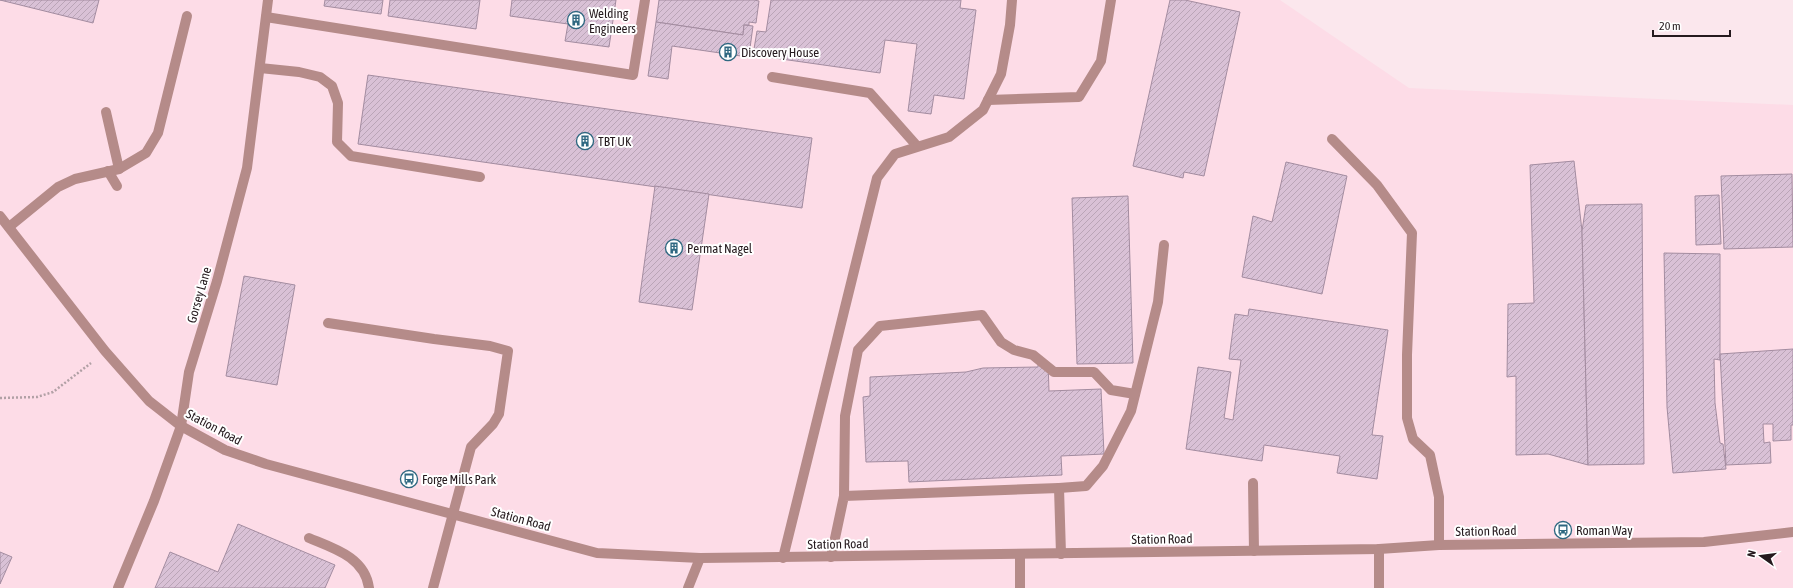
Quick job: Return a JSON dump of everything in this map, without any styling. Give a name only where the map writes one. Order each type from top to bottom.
[{"type":"street","name":"Gorsey Lane","points":[[118,588],[154,501],[181,426],[189,372],[217,281],[247,168],[268,0]]},
{"type":"street","points":[[266,17],[633,75],[645,0]]},
{"type":"street","points":[[783,558],[877,178],[895,154],[949,137],[983,110],[1001,74],[1010,25],[1012,0]]},
{"type":"street","points":[[988,100],[1079,96],[1102,61],[1111,0]]},
{"type":"street","points":[[9,227],[58,187],[75,178],[119,169],[146,153],[158,133],[187,16]]},
{"type":"street","points":[[260,68],[298,72],[320,77],[332,86],[338,103],[337,142],[351,156],[480,177]]},
{"type":"street","points":[[772,77],[870,94],[917,146]]},
{"type":"street","points":[[106,112],[119,169]]},
{"type":"street","points":[[1332,139],[1377,186],[1412,233],[1406,356],[1407,418],[1413,439],[1430,455],[1439,497],[1439,545]]},
{"type":"street","points":[[108,171],[117,186]]},
{"type":"street","name":"Station Road","points":[[0,216],[105,351],[149,401],[181,426],[225,450],[266,464],[597,553],[700,558],[783,558],[1380,549],[1439,545],[1704,542],[1793,532]]},
{"type":"street","points":[[844,496],[1086,486],[1103,466],[1131,412],[1158,302],[1164,245]]},
{"type":"street","points":[[831,557],[844,496],[845,416],[858,350],[880,326],[982,315],[1001,342],[1014,350],[1032,355],[1054,372],[1094,372],[1111,390],[1135,394]]},
{"type":"street","points":[[328,324],[490,346],[508,351],[499,414],[493,424],[471,447],[433,588]]},
{"type":"street","points":[[1253,483],[1254,551]]},
{"type":"street","points":[[1059,488],[1061,554]]},
{"type":"street","points":[[309,538],[348,554],[363,571],[369,588]]},
{"type":"street","points":[[1379,588],[1380,549]]},
{"type":"street","points":[[1020,555],[1020,588]]},
{"type":"street","points":[[688,588],[700,558]]},
{"type":"path","points":[[0,398],[37,397],[53,392],[105,351]]},
{"type":"shaded area","points":[[0,0],[1280,0],[1409,88],[1793,105],[1793,588],[0,588]]},
{"type":"building","points":[[0,0],[99,0],[93,23]]},
{"type":"building","points":[[325,0],[383,0],[381,14],[324,6]]},
{"type":"building","points":[[390,0],[480,0],[476,29],[388,16]]},
{"type":"building","name":"Welding Engineers","points":[[512,0],[616,0],[609,47],[565,41],[568,24],[510,16]]},
{"type":"building","points":[[659,0],[759,1],[756,23],[749,22],[749,25],[744,25],[743,35],[656,22]]},
{"type":"building","points":[[771,0],[961,0],[960,8],[976,10],[964,99],[934,95],[931,114],[908,111],[917,44],[885,40],[880,73],[753,55],[757,31],[766,32]]},
{"type":"building","points":[[1170,0],[1185,0],[1240,12],[1204,176],[1184,172],[1183,178],[1133,166]]},
{"type":"building","name":"Discovery House","points":[[656,22],[743,35],[744,25],[753,26],[750,48],[742,47],[741,56],[672,46],[668,79],[648,76]]},
{"type":"building","name":"TBT UK","points":[[368,75],[812,138],[802,208],[358,144]]},
{"type":"building","points":[[1574,161],[1582,231],[1588,465],[1548,454],[1516,455],[1516,376],[1507,377],[1508,304],[1534,303],[1530,165]]},
{"type":"building","points":[[1286,162],[1347,176],[1322,294],[1242,277],[1253,216],[1272,222]]},
{"type":"building","points":[[1792,174],[1793,247],[1724,249],[1721,176]]},
{"type":"building","name":"Permat Nagel","points":[[655,186],[709,194],[692,310],[639,302]]},
{"type":"building","points":[[1719,195],[1721,244],[1696,245],[1695,196]]},
{"type":"building","points":[[1128,196],[1133,363],[1077,364],[1072,198]]},
{"type":"building","points":[[1642,204],[1644,464],[1588,465],[1582,231],[1586,205]]},
{"type":"building","points":[[1664,253],[1720,254],[1720,360],[1714,359],[1715,403],[1720,443],[1723,444],[1726,469],[1673,473],[1667,407]]},
{"type":"building","points":[[244,276],[295,285],[277,385],[226,376]]},
{"type":"building","points":[[1249,309],[1388,330],[1372,435],[1383,436],[1377,479],[1337,473],[1340,456],[1264,445],[1262,461],[1186,449],[1198,367],[1231,372],[1224,418],[1233,420],[1241,360],[1229,359],[1235,314],[1248,316]]},
{"type":"building","points":[[1793,349],[1793,425],[1791,425],[1791,440],[1773,441],[1773,424],[1763,424],[1764,443],[1770,442],[1771,463],[1726,465],[1720,354]]},
{"type":"building","points":[[1038,362],[1048,362],[1049,391],[1101,389],[1104,454],[1061,456],[1062,475],[909,482],[908,461],[866,462],[863,397],[870,396],[870,377],[966,372],[983,368],[1038,367]]},
{"type":"building","points":[[238,524],[335,565],[325,588],[155,588],[170,552],[218,572]]},
{"type":"building","points":[[0,552],[12,557],[0,584]]},
{"type":"place","name":"Welding Engineers","points":[[576,20]]},
{"type":"place","name":"Discovery House","points":[[728,52]]},
{"type":"place","name":"TBT UK","points":[[585,141]]},
{"type":"place","name":"Permat Nagel","points":[[674,248]]},
{"type":"place","name":"Forge Mills Park","points":[[409,479]]},
{"type":"place","name":"Roman Way","points":[[1563,530]]}]
